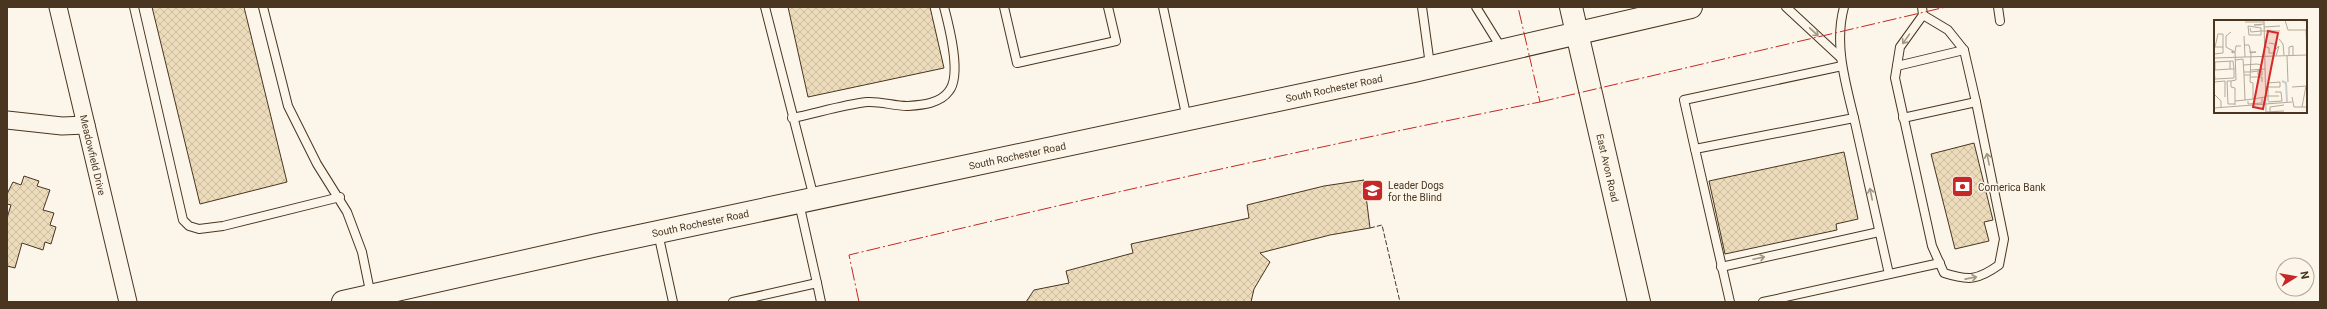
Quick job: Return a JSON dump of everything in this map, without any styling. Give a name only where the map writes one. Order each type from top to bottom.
[{"type":"main road","name":"East Avon Road","points":[[1571,7],[1638,302]]},
{"type":"main road","name":"South Rochester Road","points":[[343,302],[372,296],[399,293],[657,233],[1188,120],[1503,51],[1691,7]]},
{"type":"street","name":"Meadowfield Drive","points":[[58,7],[128,302]]},
{"type":"street","points":[[7,120],[62,126],[86,125]]},
{"type":"lane","points":[[134,7],[183,220],[189,226],[199,229],[223,226],[340,198]]},
{"type":"lane","points":[[263,7],[288,106],[317,164],[340,198],[358,240],[372,296]]},
{"type":"lane","points":[[765,7],[792,118],[821,302]]},
{"type":"lane","points":[[792,118],[869,102],[905,106],[924,105],[940,99],[950,91],[953,80],[951,36],[944,7]]},
{"type":"lane","points":[[1004,7],[1017,63],[1116,41],[1108,7]]},
{"type":"lane","points":[[1163,7],[1188,120]]},
{"type":"lane","points":[[1422,7],[1430,67]]},
{"type":"lane","points":[[1476,7],[1503,51]]},
{"type":"lane","points":[[1786,7],[1841,62]]},
{"type":"lane","points":[[1844,7],[1840,24],[1841,62],[1889,274]]},
{"type":"lane","points":[[1998,7],[2000,21]]},
{"type":"lane","points":[[1923,11],[1948,30],[1964,50],[1998,202],[2004,239],[1999,265],[1986,275],[1965,280],[1944,273],[1932,246],[1895,78],[1900,47],[1923,11]]},
{"type":"lane","points":[[1897,66],[1964,50]]},
{"type":"lane","points":[[1730,302],[1684,100],[1841,62]]},
{"type":"lane","points":[[1903,118],[1976,102]]},
{"type":"lane","points":[[1695,149],[1854,118]]},
{"type":"lane","points":[[1721,267],[1879,232]]},
{"type":"lane","points":[[657,233],[673,302]]},
{"type":"lane","points":[[1762,302],[1940,263]]},
{"type":"lane","points":[[733,302],[817,283]]},
{"type":"building","points":[[152,7],[244,7],[287,182],[200,204]]},
{"type":"building","points":[[788,7],[930,7],[944,68],[808,97]]},
{"type":"building","name":"Comerica Bank","points":[[1974,143],[1993,220],[1984,222],[1989,241],[1955,249],[1931,154]]},
{"type":"building","points":[[1844,152],[1858,219],[1836,224],[1837,230],[1725,254],[1709,181]]},
{"type":"building","points":[[24,176],[39,181],[37,186],[50,190],[43,210],[54,213],[50,225],[56,227],[51,244],[45,242],[43,250],[22,243],[15,268],[7,266],[7,218],[11,205],[7,204],[7,194],[13,182],[21,185]]},
{"type":"building","points":[[1364,180],[1370,228],[1330,235],[1260,253],[1270,262],[1254,289],[1251,302],[1026,302],[1034,290],[1069,283],[1066,271],[1133,253],[1131,244],[1249,218],[1247,205],[1324,186]]},
{"type":"fence","points":[[1370,228],[1382,225],[1400,302]]},
{"type":"power","points":[[859,302],[849,255],[1193,175],[1540,102],[1518,7]]},
{"type":"power","points":[[1540,102],[1946,7]]},
{"type":"place","name":"Comerica Bank","points":[[1962,187]]},
{"type":"place","name":"Leader Dogs for the Blind","points":[[1373,191]]}]
